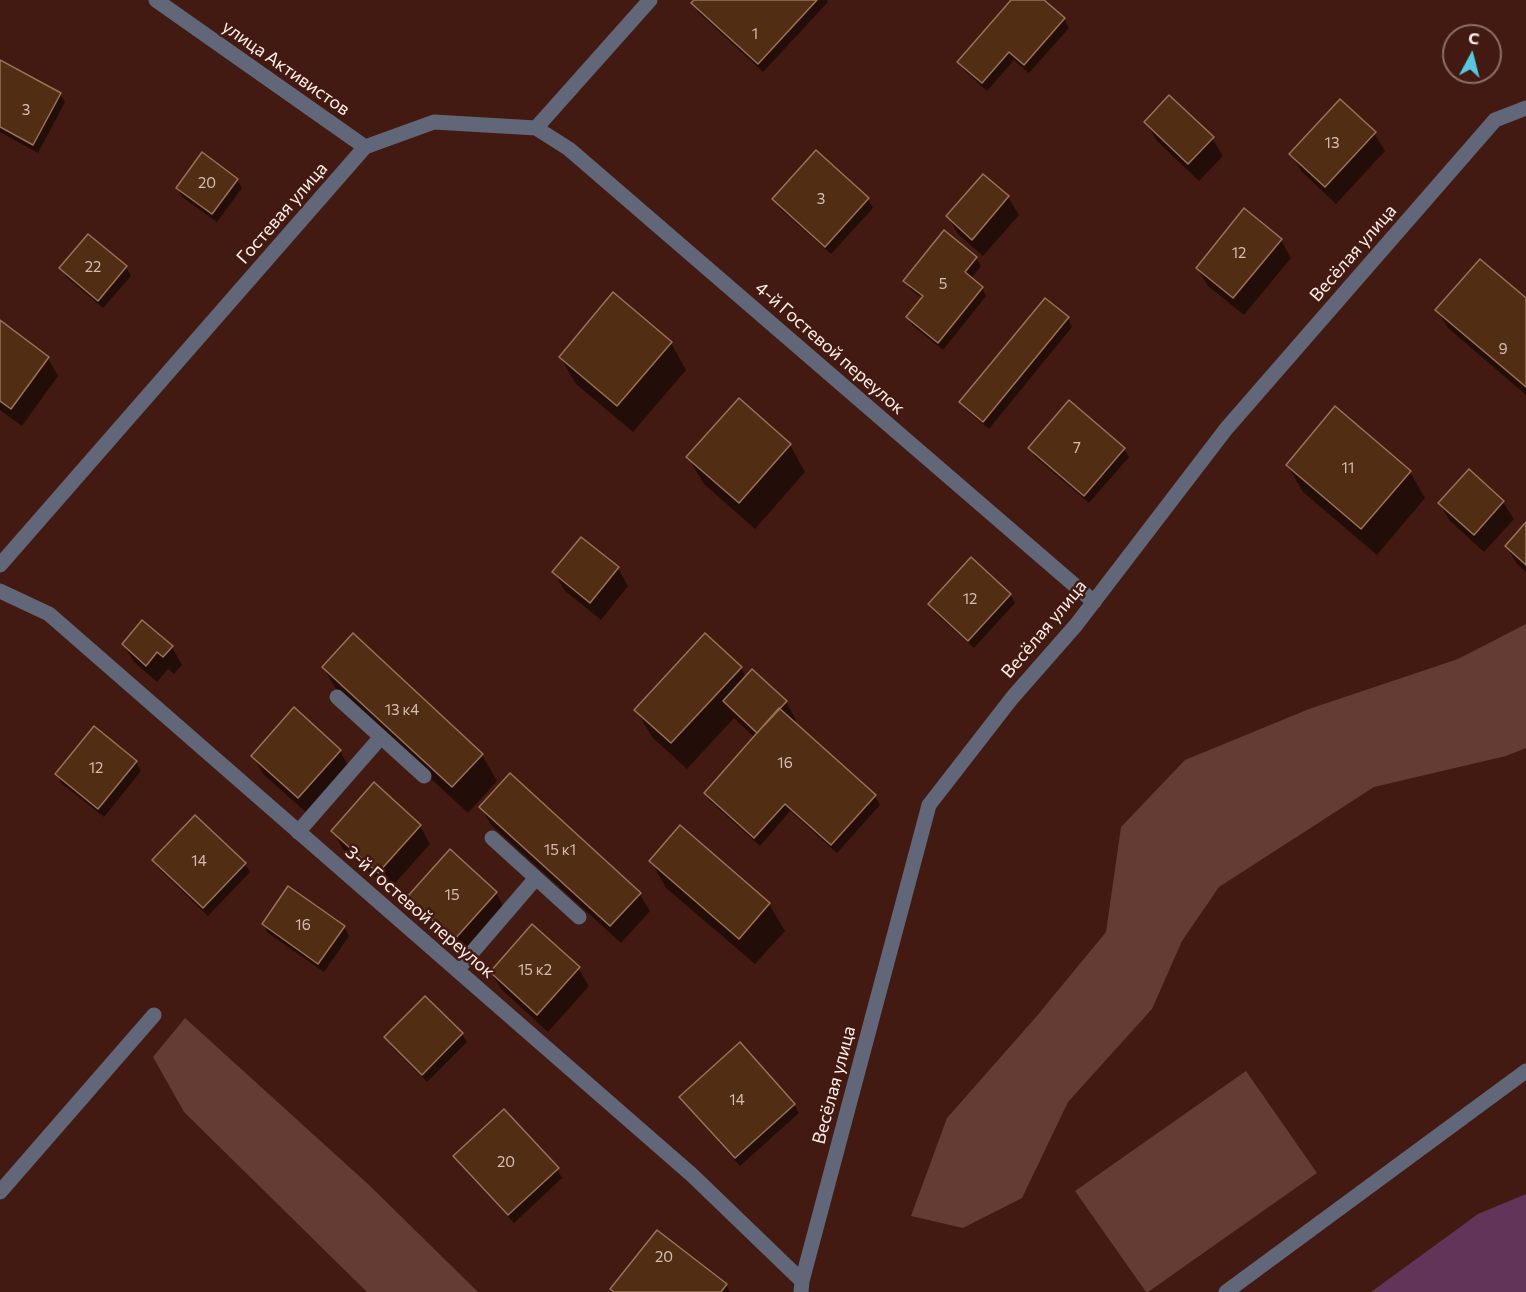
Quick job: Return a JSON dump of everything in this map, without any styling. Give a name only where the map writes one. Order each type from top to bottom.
[{"type":"street","name":"улица Активистов","points":[[156,0],[365,147]]},
{"type":"street","points":[[536,128],[650,0]]},
{"type":"street","name":"Весёлая улица","points":[[802,1286],[929,805],[1012,698],[1076,625],[1226,429],[1496,120],[1526,108]]},
{"type":"street","name":"Гостевая улица","points":[[0,566],[365,147],[434,122],[536,128]]},
{"type":"street","name":"4-й Гостевой переулок","points":[[536,128],[569,149],[1094,602]]},
{"type":"street","name":"3-й Гостевой переулок","points":[[0,591],[49,614],[692,1175],[802,1286]]},
{"type":"street","points":[[337,697],[424,776]]},
{"type":"street","points":[[298,832],[381,737]]},
{"type":"street","points":[[492,838],[579,917]]},
{"type":"street","points":[[457,970],[537,878]]},
{"type":"street","points":[[0,1192],[154,1015]]},
{"type":"street","points":[[1226,1292],[1526,1071]]},
{"type":"shaded area","points":[[1526,624],[1526,748],[1506,756],[1374,787],[1219,887],[1182,941],[1152,1009],[1068,1102],[1022,1198],[963,1228],[911,1216],[947,1118],[1036,1017],[1106,932],[1121,827],[1185,760],[1309,709],[1458,659]]},
{"type":"shaded area","points":[[185,1018],[369,1185],[478,1292],[367,1292],[184,1112],[153,1057]]},
{"type":"shaded area","points":[[1246,1071],[1317,1173],[1146,1292],[1075,1191]]},
{"type":"shaded area","points":[[1526,1194],[1526,1292],[1371,1292],[1478,1214]]},
{"type":"building","points":[[694,0],[817,0],[758,64],[691,3]]},
{"type":"building","points":[[1011,0],[1044,0],[1065,18],[1024,65],[1009,52],[982,83],[957,62]]},
{"type":"building","points":[[0,60],[61,93],[33,145],[0,127]]},
{"type":"building","points":[[1169,95],[1214,137],[1188,164],[1144,122]]},
{"type":"building","points":[[1340,99],[1376,132],[1325,187],[1289,154]]},
{"type":"building","points":[[816,150],[869,198],[825,247],[772,199]]},
{"type":"building","points":[[202,152],[238,179],[212,214],[176,188]]},
{"type":"building","points":[[983,174],[1009,196],[972,240],[946,216]]},
{"type":"building","points":[[1244,208],[1282,239],[1233,298],[1196,268]]},
{"type":"building","points":[[944,230],[977,257],[965,272],[983,287],[938,343],[906,317],[923,296],[903,281]]},
{"type":"building","points":[[88,234],[127,266],[98,301],[59,268]]},
{"type":"building","points":[[1480,259],[1526,298],[1526,387],[1435,310]]},
{"type":"building","points":[[613,292],[672,342],[617,406],[559,357]]},
{"type":"building","points":[[1045,298],[1069,317],[983,422],[959,402]]},
{"type":"building","points":[[0,320],[49,357],[11,409],[0,401]]},
{"type":"building","points":[[739,398],[791,444],[739,503],[686,457]]},
{"type":"building","points":[[1069,400],[1125,448],[1084,496],[1028,448]]},
{"type":"building","points":[[1335,406],[1411,471],[1361,529],[1286,465]]},
{"type":"building","points":[[1469,469],[1504,501],[1474,535],[1438,503]]},
{"type":"building","points":[[1526,522],[1526,565],[1505,546]]},
{"type":"building","points":[[581,537],[619,567],[590,603],[552,572]]},
{"type":"building","points":[[971,557],[1011,594],[968,641],[928,604]]},
{"type":"building","points":[[142,620],[173,646],[163,657],[157,652],[146,666],[122,644]]},
{"type":"building","points":[[353,633],[483,754],[452,787],[322,667]]},
{"type":"building","points":[[705,633],[742,667],[671,743],[634,710]]},
{"type":"building","points":[[752,669],[787,701],[757,733],[723,701]]},
{"type":"building","points":[[294,707],[341,750],[298,798],[251,756]]},
{"type":"building","points":[[779,708],[876,795],[831,845],[785,804],[754,838],[704,793]]},
{"type":"building","points":[[94,726],[137,761],[98,809],[55,774]]},
{"type":"building","points":[[510,773],[641,893],[610,926],[479,807]]},
{"type":"building","points":[[374,782],[421,825],[378,873],[331,831]]},
{"type":"building","points":[[195,815],[246,863],[203,908],[152,860]]},
{"type":"building","points":[[680,825],[770,903],[739,939],[649,861]]},
{"type":"building","points":[[450,849],[497,892],[454,940],[407,897]]},
{"type":"building","points":[[288,886],[345,926],[318,964],[262,924]]},
{"type":"building","points":[[532,924],[580,967],[537,1015],[490,972]]},
{"type":"building","points":[[425,996],[463,1033],[422,1075],[384,1037]]},
{"type":"building","points":[[740,1042],[795,1104],[735,1158],[679,1097]]},
{"type":"building","points":[[504,1109],[559,1168],[508,1215],[453,1156]]},
{"type":"building","points":[[657,1230],[727,1284],[721,1292],[614,1292],[610,1289]]}]
